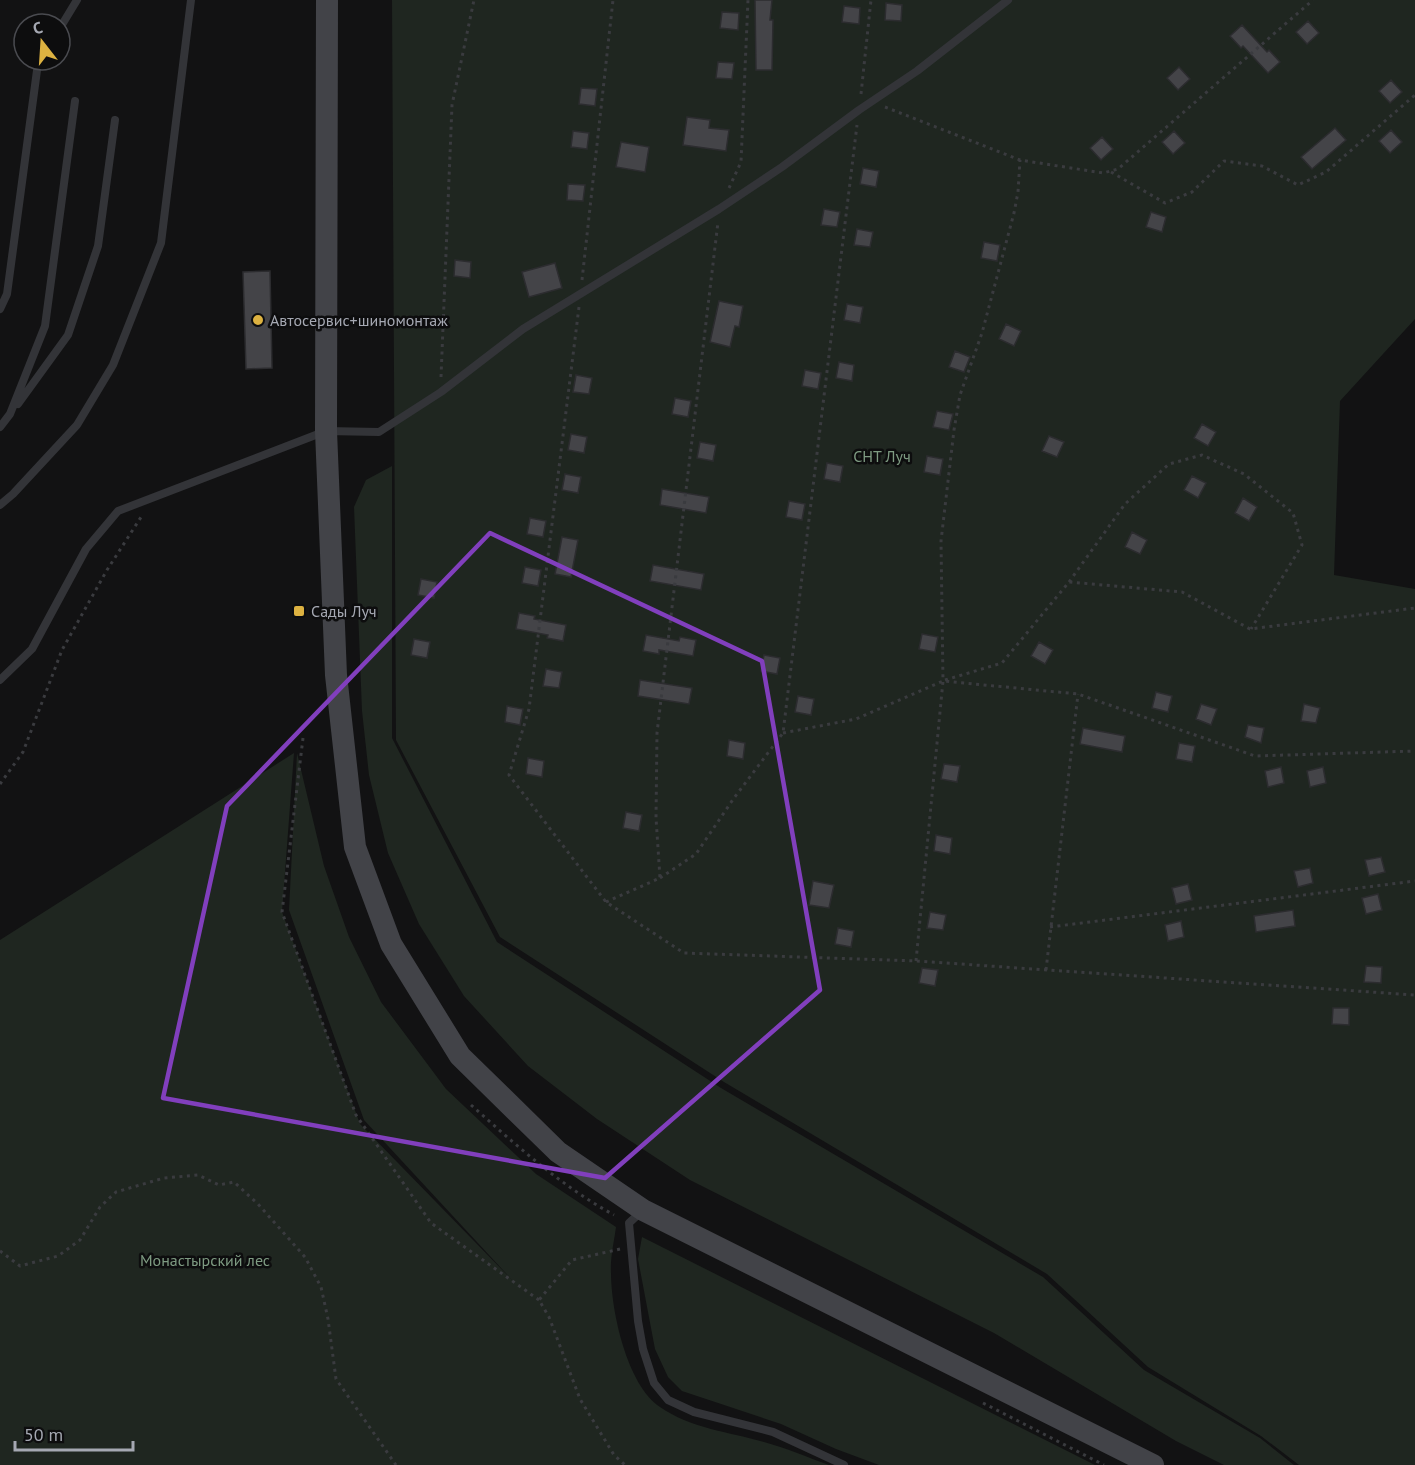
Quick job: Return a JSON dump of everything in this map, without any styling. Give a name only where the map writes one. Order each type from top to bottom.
[{"type":"main road","points":[[327,0],[326,431],[336,675],[355,847],[391,944],[460,1056],[558,1152],[643,1210],[1153,1465]]},
{"type":"lane","points":[[0,505],[77,425],[113,365],[161,243],[191,0]]},
{"type":"lane","points":[[0,680],[32,649],[86,549],[118,511],[326,431],[379,432],[441,392],[523,329],[719,209],[782,167],[859,110],[917,71],[1008,0]]},
{"type":"lane","points":[[0,309],[7,294],[37,72]]},
{"type":"lane","points":[[10,414],[45,326],[75,101]]},
{"type":"lane","points":[[0,427],[68,335],[98,246],[115,120]]},
{"type":"lane","points":[[643,1210],[629,1223],[630,1246],[643,1349],[654,1383],[668,1400],[694,1412],[773,1432],[844,1465]]},
{"type":"path","points":[[441,392],[452,105],[474,0]]},
{"type":"path","points":[[613,0],[581,293],[530,709],[509,775],[606,902],[684,953],[916,961],[1415,995]]},
{"type":"path","points":[[660,878],[656,818],[657,733],[719,209],[741,162],[748,0]]},
{"type":"path","points":[[606,902],[660,878],[696,854],[734,798],[783,733],[871,0]]},
{"type":"path","points":[[859,110],[886,106],[1020,160],[1102,173],[1111,172],[1118,169],[1313,0]]},
{"type":"path","points":[[1111,172],[1165,203],[1192,192],[1224,161],[1262,166],[1298,185],[1326,172],[1415,95]]},
{"type":"path","points":[[916,961],[943,681],[941,542],[954,430],[960,395],[982,333],[1014,213],[1020,160]]},
{"type":"path","points":[[783,733],[856,718],[943,681],[1002,663],[1069,582],[1125,504],[1169,464],[1202,455],[1244,474],[1293,513],[1299,534],[1302,545],[1250,629]]},
{"type":"path","points":[[0,784],[23,752],[62,650],[107,570],[143,515],[162,494]]},
{"type":"path","points":[[1069,582],[1182,592],[1250,629],[1415,608]]},
{"type":"path","points":[[943,681],[1078,694],[1255,756],[1415,751]]},
{"type":"path","points":[[1046,970],[1078,694]]},
{"type":"path","points":[[303,738],[282,912],[356,1116],[431,1223],[540,1300],[549,1317],[580,1399],[614,1455],[626,1465]]},
{"type":"path","points":[[1050,927],[1415,881]]},
{"type":"path","points":[[0,1251],[20,1266],[58,1256],[80,1240],[100,1207],[116,1192],[164,1178],[198,1175],[219,1185],[234,1182],[258,1204],[305,1257],[321,1287],[336,1379],[396,1465]]},
{"type":"path","points":[[540,1300],[572,1260],[630,1246]]},
{"type":"highlighted area","points":[[490,533],[762,661],[820,990],[605,1178],[163,1098],[227,806]]},
{"type":"green space","name":"СНТ Луч","points":[[392,0],[1415,0],[1415,319],[1340,401],[1334,575],[1415,589],[1415,1465],[1299,1465],[1261,1436],[1148,1367],[1047,1274],[724,1082],[500,937],[396,740]]},
{"type":"green space","points":[[392,466],[392,738],[497,942],[721,1088],[1043,1277],[1144,1370],[1260,1438],[1294,1465],[1224,1465],[1176,1441],[994,1333],[690,1180],[597,1119],[528,1066],[464,996],[419,924],[388,853],[369,775],[362,711],[354,507],[366,480]]},
{"type":"green space","name":"Монастырский лес","points":[[294,753],[282,912],[360,1124],[514,1282],[364,1120],[289,910],[297,753],[324,866],[349,937],[381,1002],[446,1089],[536,1174],[616,1227],[611,1267],[614,1307],[630,1365],[648,1396],[660,1407],[684,1420],[710,1429],[772,1444],[829,1465],[0,1465],[0,940]]},
{"type":"green space","points":[[642,1237],[1095,1465],[879,1465],[836,1449],[781,1424],[682,1391],[668,1377],[655,1349],[638,1259]]},
{"type":"building","points":[[755,0],[772,0],[770,20],[773,20],[772,70],[756,70]]},
{"type":"building","points":[[886,3],[902,5],[901,21],[885,20]]},
{"type":"building","points":[[844,6],[860,8],[859,24],[842,22]]},
{"type":"building","points":[[722,12],[739,13],[738,30],[720,28]]},
{"type":"building","points":[[1308,21],[1319,33],[1307,44],[1296,32]]},
{"type":"building","points":[[1242,25],[1267,52],[1269,50],[1280,62],[1268,73],[1243,46],[1241,48],[1230,36]]},
{"type":"building","points":[[718,62],[734,63],[732,79],[716,78]]},
{"type":"building","points":[[1179,67],[1190,79],[1178,90],[1167,78]]},
{"type":"building","points":[[1391,80],[1402,92],[1390,103],[1379,91]]},
{"type":"building","points":[[581,88],[597,89],[595,106],[579,104]]},
{"type":"building","points":[[687,117],[710,120],[709,128],[729,130],[726,151],[683,145]]},
{"type":"building","points":[[1335,128],[1346,140],[1312,169],[1301,157]]},
{"type":"building","points":[[1391,130],[1402,142],[1390,153],[1379,141]]},
{"type":"building","points":[[573,131],[589,133],[587,149],[571,147]]},
{"type":"building","points":[[1174,131],[1185,143],[1173,154],[1162,142]]},
{"type":"building","points":[[1102,137],[1113,149],[1101,160],[1090,148]]},
{"type":"building","points":[[621,142],[649,147],[645,172],[616,167]]},
{"type":"building","points":[[863,168],[879,171],[876,187],[860,184]]},
{"type":"building","points":[[568,184],[585,185],[583,201],[567,200]]},
{"type":"building","points":[[824,209],[840,212],[837,227],[821,225]]},
{"type":"building","points":[[1151,212],[1166,217],[1162,232],[1146,227]]},
{"type":"building","points":[[857,229],[873,232],[870,247],[854,245]]},
{"type":"building","points":[[984,242],[1000,245],[997,261],[981,258]]},
{"type":"building","points":[[455,260],[471,262],[470,278],[454,276]]},
{"type":"building","points":[[555,263],[562,288],[529,297],[522,272]]},
{"type":"building","name":"Автосервис+шиномонтаж","points":[[270,271],[272,368],[246,369],[243,272]]},
{"type":"building","points":[[719,301],[743,306],[739,327],[735,326],[730,347],[710,342]]},
{"type":"building","points":[[847,304],[863,307],[860,323],[844,320]]},
{"type":"building","points":[[1006,324],[1021,331],[1014,346],[999,339]]},
{"type":"building","points":[[955,351],[970,357],[964,372],[949,367]]},
{"type":"building","points":[[839,362],[854,365],[852,381],[836,378]]},
{"type":"building","points":[[805,370],[821,373],[818,389],[802,386]]},
{"type":"building","points":[[576,375],[592,378],[589,394],[573,392]]},
{"type":"building","points":[[675,398],[691,401],[688,417],[672,414]]},
{"type":"building","points":[[937,411],[953,414],[949,430],[933,427]]},
{"type":"building","points":[[1202,424],[1216,432],[1208,446],[1194,438]]},
{"type":"building","points":[[571,434],[587,437],[584,453],[568,450]]},
{"type":"building","points":[[1049,436],[1064,442],[1057,457],[1042,451]]},
{"type":"building","points":[[700,442],[716,445],[713,461],[697,458]]},
{"type":"building","points":[[927,456],[943,459],[940,475],[924,472]]},
{"type":"building","points":[[827,463],[843,466],[840,482],[824,479]]},
{"type":"building","points":[[565,474],[581,477],[578,493],[562,490]]},
{"type":"building","points":[[1192,476],[1206,483],[1198,498],[1184,490]]},
{"type":"building","points":[[662,489],[709,497],[706,513],[660,505]]},
{"type":"building","points":[[1243,498],[1257,507],[1249,521],[1235,513]]},
{"type":"building","points":[[789,501],[805,504],[802,520],[786,517]]},
{"type":"building","points":[[530,518],[546,521],[543,537],[527,534]]},
{"type":"building","points":[[1132,532],[1147,540],[1140,554],[1125,547]]},
{"type":"building","points":[[562,537],[578,540],[571,577],[555,574]]},
{"type":"building","points":[[653,565],[704,574],[701,590],[650,581]]},
{"type":"building","points":[[525,567],[541,570],[538,586],[522,583]]},
{"type":"building","points":[[421,579],[437,582],[434,598],[418,595]]},
{"type":"building","points":[[519,613],[535,616],[534,619],[566,625],[563,641],[547,638],[548,635],[516,629]]},
{"type":"building","points":[[922,634],[938,637],[935,652],[919,649]]},
{"type":"building","points":[[646,635],[679,641],[680,637],[696,640],[693,656],[659,650],[659,654],[643,651]]},
{"type":"building","points":[[414,639],[430,642],[427,658],[411,655]]},
{"type":"building","points":[[1039,642],[1053,650],[1045,664],[1031,656]]},
{"type":"building","points":[[764,655],[780,658],[777,674],[761,671]]},
{"type":"building","points":[[546,669],[562,672],[559,688],[543,686]]},
{"type":"building","points":[[640,680],[692,688],[689,704],[638,696]]},
{"type":"building","points":[[1156,692],[1172,696],[1168,712],[1152,708]]},
{"type":"building","points":[[798,696],[814,699],[811,715],[795,712]]},
{"type":"building","points":[[1201,704],[1217,709],[1211,725],[1196,719]]},
{"type":"building","points":[[1304,704],[1320,708],[1316,723],[1301,721]]},
{"type":"building","points":[[507,706],[523,709],[520,725],[505,722]]},
{"type":"building","points":[[1248,725],[1264,728],[1261,743],[1245,737]]},
{"type":"building","points":[[1083,728],[1125,736],[1122,752],[1080,744]]},
{"type":"building","points":[[729,740],[745,743],[743,759],[727,756]]},
{"type":"building","points":[[1179,743],[1195,746],[1192,762],[1176,759]]},
{"type":"building","points":[[528,758],[544,761],[542,777],[526,774]]},
{"type":"building","points":[[944,764],[960,766],[957,782],[941,779]]},
{"type":"building","points":[[1281,767],[1284,783],[1268,787],[1265,771]]},
{"type":"building","points":[[1323,767],[1326,783],[1310,787],[1307,771]]},
{"type":"building","points":[[626,812],[642,815],[639,831],[623,828]]},
{"type":"building","points":[[936,835],[952,838],[950,854],[934,851]]},
{"type":"building","points":[[1381,857],[1385,872],[1369,876],[1365,860]]},
{"type":"building","points":[[1310,868],[1313,883],[1298,887],[1294,871]]},
{"type":"building","points":[[813,881],[834,885],[829,908],[809,905]]},
{"type":"building","points":[[1188,884],[1192,900],[1176,904],[1172,888]]},
{"type":"building","points":[[1378,894],[1382,910],[1366,914],[1362,898]]},
{"type":"building","points":[[1293,910],[1295,926],[1256,932],[1254,916]]},
{"type":"building","points":[[930,912],[946,915],[943,930],[927,928]]},
{"type":"building","points":[[1181,921],[1184,937],[1168,941],[1165,925]]},
{"type":"building","points":[[838,928],[854,931],[851,947],[835,944]]},
{"type":"building","points":[[1366,966],[1382,967],[1381,983],[1364,982]]},
{"type":"building","points":[[922,968],[938,970],[935,986],[919,983]]},
{"type":"building","points":[[1333,1008],[1349,1008],[1349,1025],[1332,1024]]},
{"type":"place","name":"Автосервис+шиномонтаж","points":[[258,320]]},
{"type":"place","name":"Сады Луч","points":[[299,611]]}]
